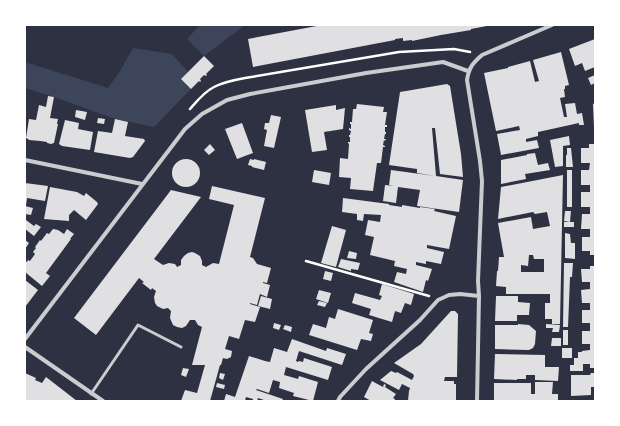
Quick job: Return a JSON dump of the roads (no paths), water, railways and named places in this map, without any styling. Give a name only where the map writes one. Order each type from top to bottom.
[{"type":"street","points":[[536,25],[539,31]]},
{"type":"street","points":[[476,401],[479,296],[478,281],[482,181],[467,80],[468,71],[474,62],[482,55],[552,25]]},
{"type":"street","points":[[25,340],[184,129],[202,114],[227,100],[250,94],[359,74],[443,62],[468,71]]},
{"type":"street","points":[[25,160],[142,184]]},
{"type":"street","points":[[338,401],[366,370],[420,320],[438,300],[449,295],[460,294],[479,296]]},
{"type":"street","points":[[25,347],[103,401]]},
{"type":"lane","points":[[91,394],[138,325],[181,346]]}]
